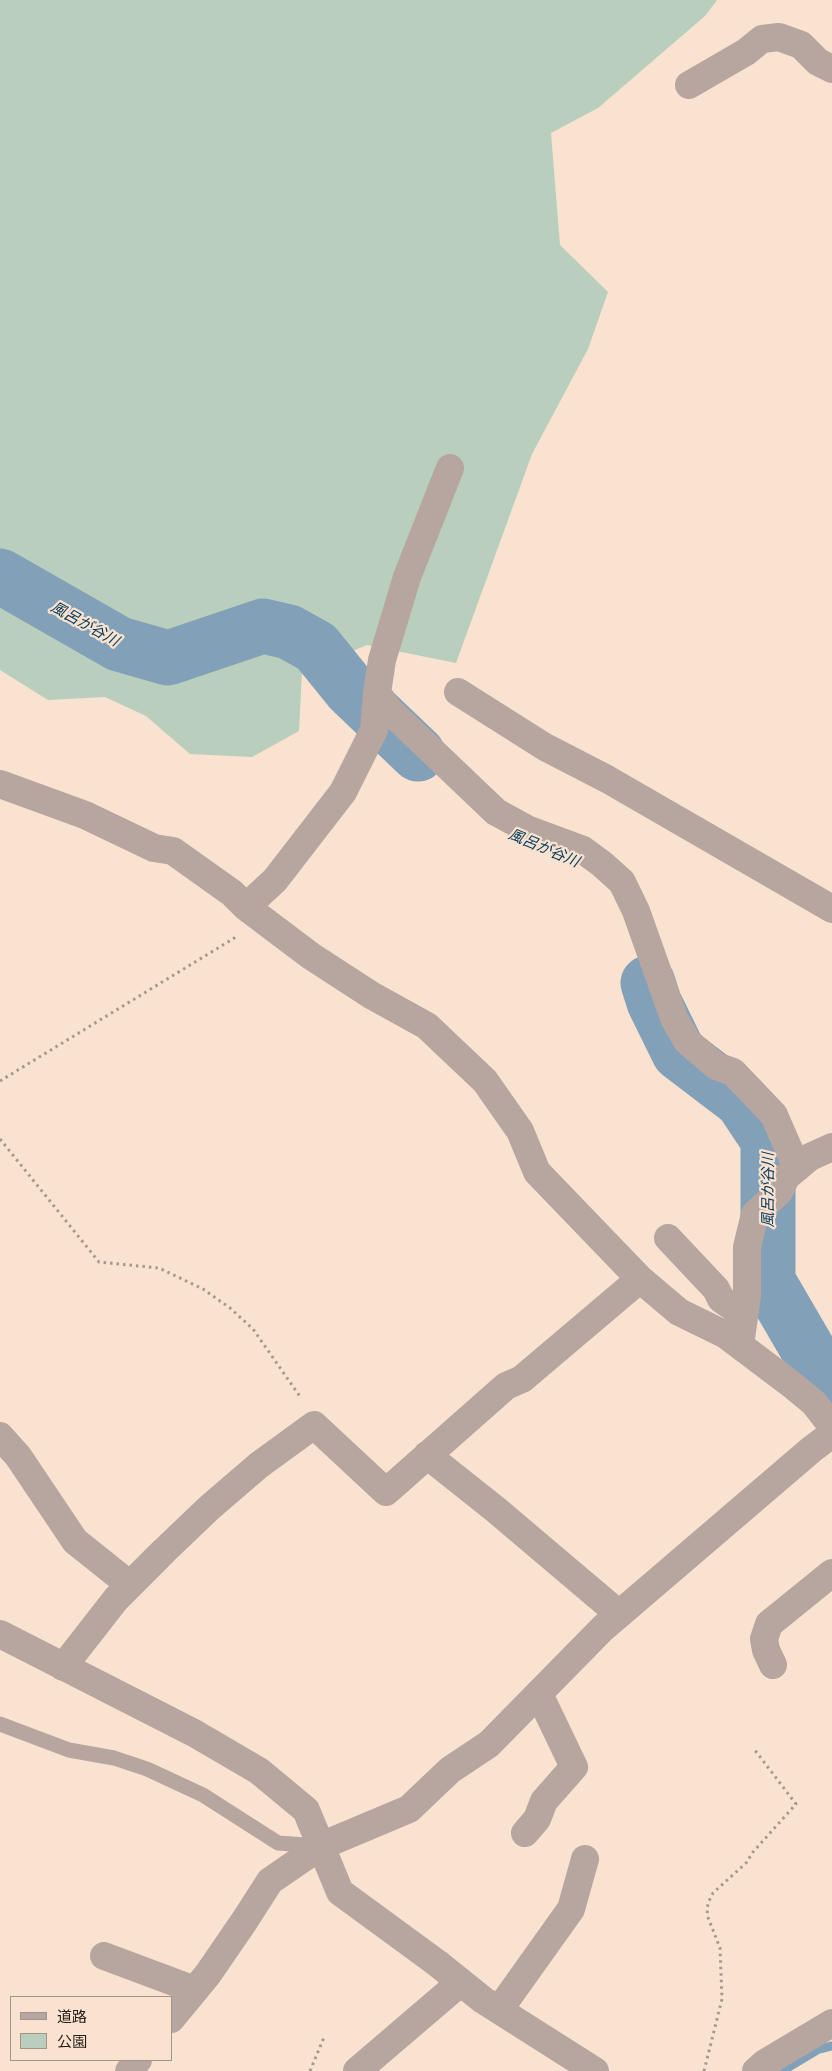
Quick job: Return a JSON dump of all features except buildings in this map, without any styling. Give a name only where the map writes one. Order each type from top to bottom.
[{"type":"street","points":[[690,85],[746,52],[762,39],[779,37],[801,45],[818,62],[832,69]]},
{"type":"street","points":[[253,912],[275,880],[343,792],[374,730],[382,660],[407,577],[450,468]]},
{"type":"street","points":[[377,692],[389,710],[496,812],[529,830],[583,850],[622,882],[636,911],[674,1018],[687,1041],[716,1066],[733,1072],[774,1114],[797,1168]]},
{"type":"street","points":[[458,692],[545,747],[607,779],[832,909]]},
{"type":"street","points":[[0,784],[85,815],[154,848],[173,851],[232,893],[253,912],[311,956],[364,990],[427,1026],[450,1046],[485,1082],[520,1131],[538,1172],[640,1279],[678,1312],[726,1335],[740,1345],[814,1403],[832,1426]]},
{"type":"street","points":[[740,1345],[747,1296],[747,1247],[754,1214],[779,1192],[786,1177],[810,1157],[832,1147]]},
{"type":"street","points":[[668,1238],[716,1289],[721,1299],[744,1315]]},
{"type":"street","points":[[63,1667],[116,1599],[209,1508],[259,1465],[314,1425],[386,1492],[506,1386],[522,1379],[640,1279]]},
{"type":"street","points":[[172,2018],[195,1990],[245,1920],[270,1881],[321,1846],[409,1809],[450,1770],[489,1744],[603,1628],[789,1468],[832,1434]]},
{"type":"street","points":[[0,1436],[18,1456],[75,1541],[130,1586]]},
{"type":"street","points":[[427,1455],[495,1509],[619,1614]]},
{"type":"street","points":[[772,1665],[764,1638],[769,1624],[832,1573]]},
{"type":"street","points":[[0,1634],[194,1733],[259,1770],[306,1810],[340,1892],[498,2010],[595,2071]]},
{"type":"street","points":[[525,1833],[538,1819],[544,1801],[574,1767],[539,1694]]},
{"type":"street","points":[[498,2010],[571,1909],[585,1859]]},
{"type":"street","points":[[104,1956],[195,1990]]},
{"type":"street","points":[[357,2071],[461,1982]]},
{"type":"street","points":[[756,2071],[765,2063],[832,2023]]},
{"type":"street","points":[[129,2071],[137,2061]]},
{"type":"lane","points":[[0,1724],[69,1750],[114,1758],[147,1769],[203,1795],[278,1843],[321,1846]]},
{"type":"path","points":[[0,1081],[230,943],[253,912]]},
{"type":"path","points":[[0,1139],[99,1262],[159,1268],[203,1289],[230,1308],[253,1329],[279,1364],[312,1415],[314,1425]]},
{"type":"path","points":[[704,2071],[722,1999],[720,1948],[707,1915],[708,1903],[714,1893],[746,1863],[753,1852],[796,1804],[754,1749]]},
{"type":"path","points":[[310,2071],[325,2034]]},
{"type":"green space","points":[[0,0],[717,0],[705,16],[598,108],[551,133],[560,245],[608,292],[588,349],[532,454],[456,663],[367,645],[302,672],[299,731],[252,757],[190,754],[146,716],[105,697],[48,700],[0,670]]},
{"type":"waterway","name":"風呂が谷川","points":[[0,576],[119,644],[168,658],[263,626],[289,632],[316,647],[350,689],[418,754]]},
{"type":"waterway","name":"風呂が谷川","points":[[648,983],[654,1002],[679,1053],[742,1101],[768,1140],[768,1281],[832,1391]]},
{"type":"waterway","points":[[782,2071],[819,2049],[832,2046]]}]
